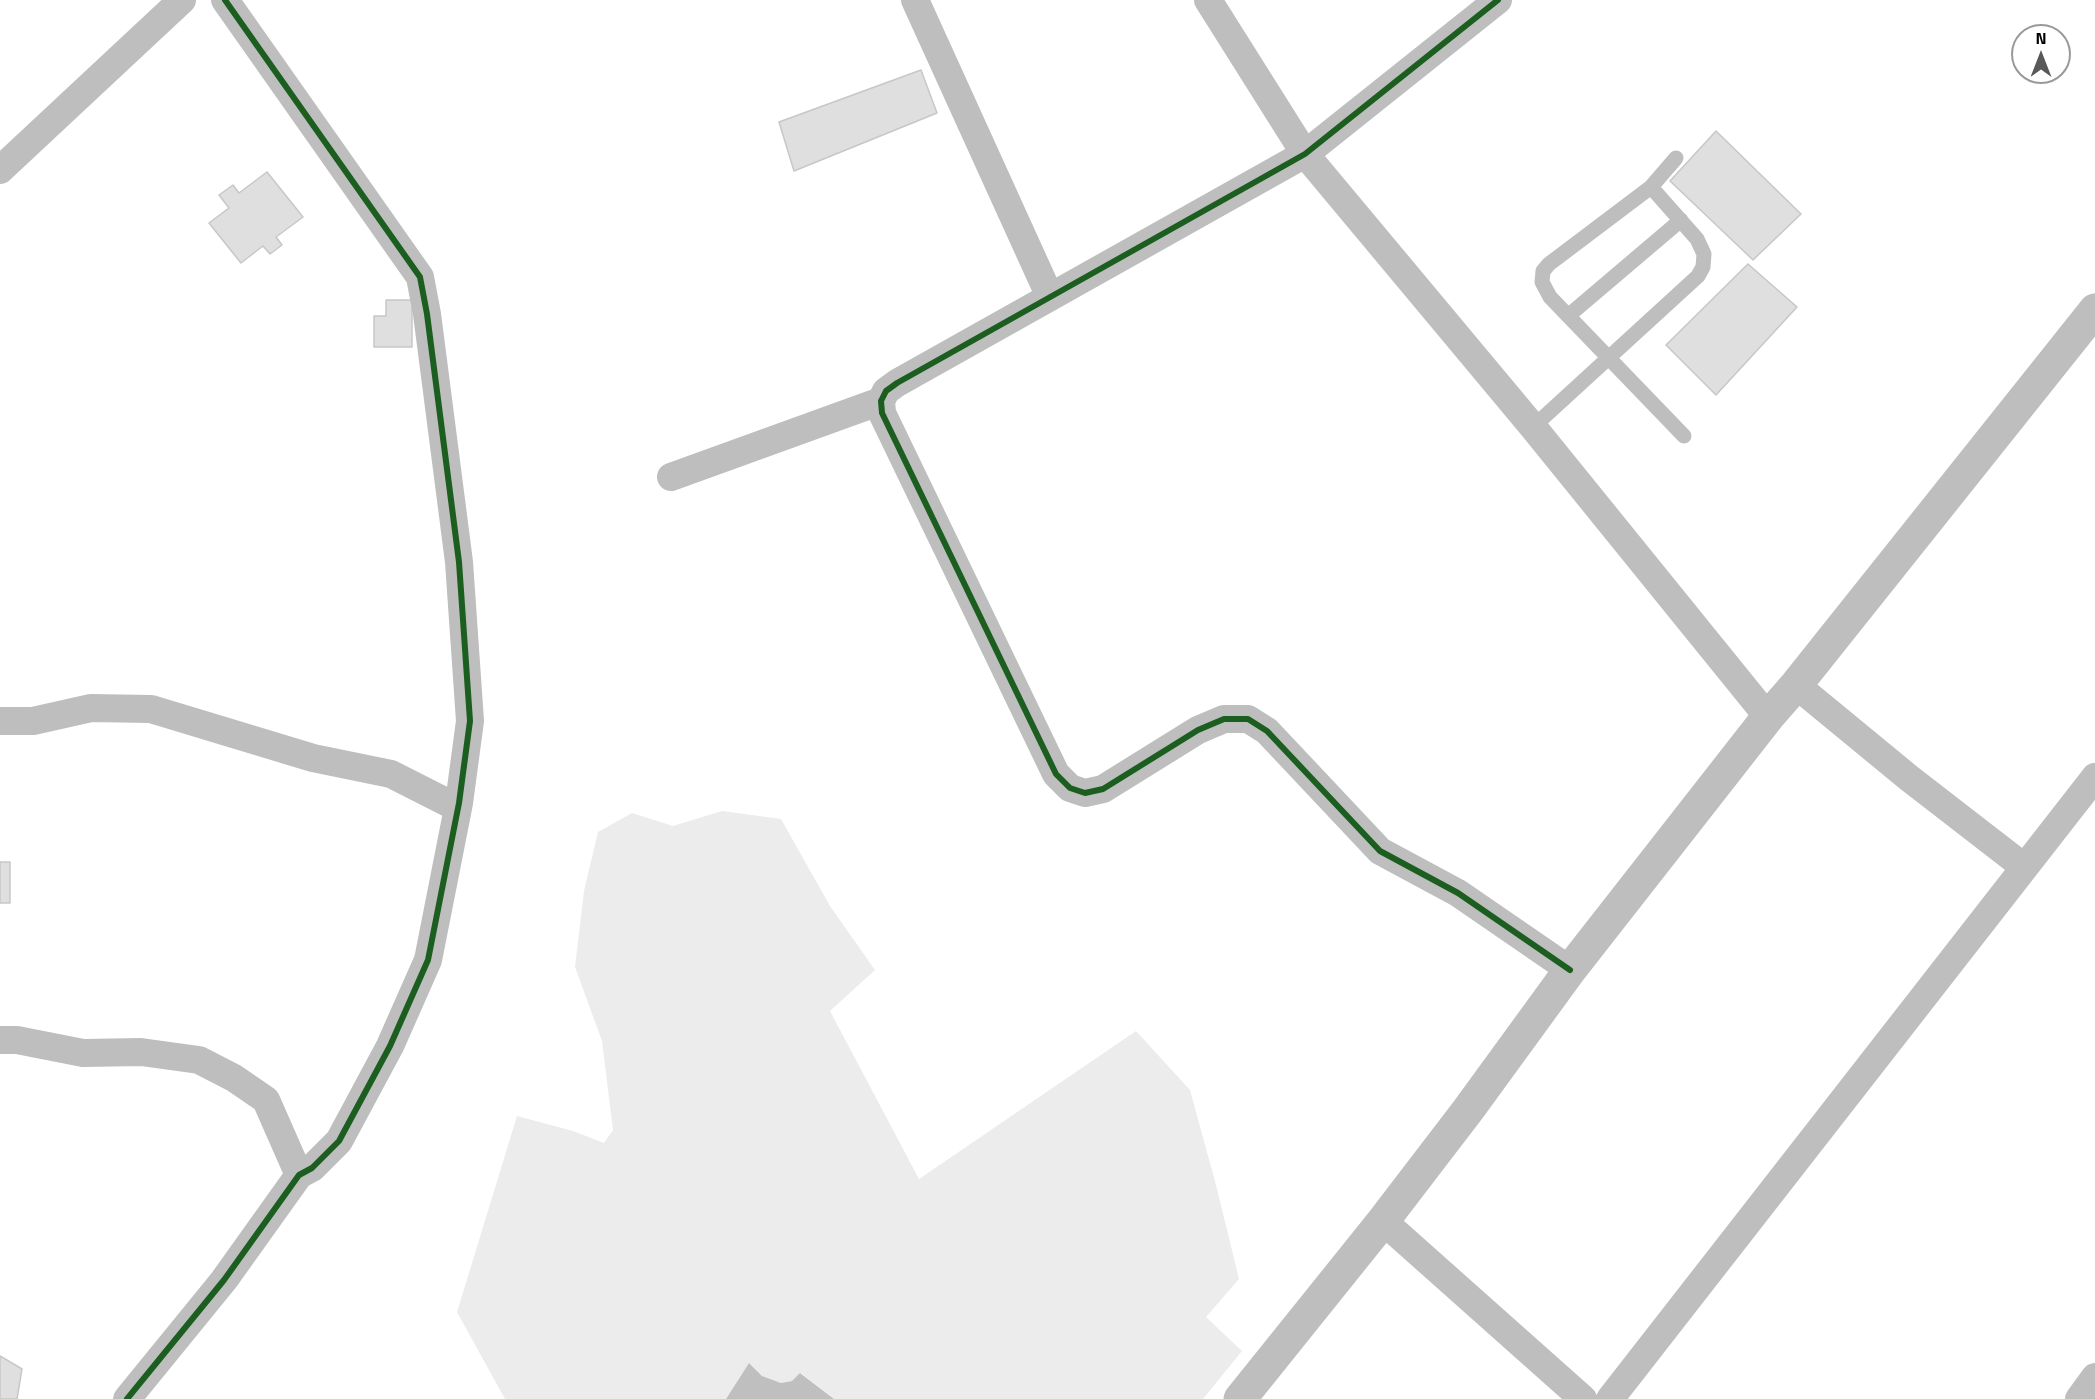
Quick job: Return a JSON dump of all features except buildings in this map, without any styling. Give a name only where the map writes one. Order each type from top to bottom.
[{"type":"street","points":[[0,170],[182,0]]},
{"type":"street","points":[[127,1399],[224,1280],[298,1175],[312,1168],[339,1141],[390,1046],[428,960],[458,808],[470,721],[459,562],[427,314],[420,277],[225,0]]},
{"type":"street","points":[[915,0],[1050,297]]},
{"type":"street","points":[[1208,0],[1305,154],[1533,427],[1768,717]]},
{"type":"street","points":[[1498,0],[1305,154],[897,383],[886,391],[881,401],[886,424],[1045,752],[1056,774],[1070,788],[1085,793],[1103,789],[1198,730],[1224,719],[1248,719],[1267,731],[1380,851],[1458,893],[1570,970]]},
{"type":"street","points":[[1240,1399],[1383,1221],[1468,1110],[1570,970],[1768,717],[2095,310]]},
{"type":"street","points":[[671,477],[881,401]]},
{"type":"street","points":[[1796,685],[1909,778],[2024,867]]},
{"type":"street","points":[[0,721],[33,721],[90,708],[151,709],[313,758],[391,774],[458,808]]},
{"type":"street","points":[[1610,1399],[2095,777]]},
{"type":"street","points":[[0,1040],[17,1040],[82,1053],[141,1052],[199,1060],[234,1078],[266,1101],[298,1175]]},
{"type":"street","points":[[1383,1221],[1582,1399]]},
{"type":"street","points":[[2079,1399],[2095,1377]]},
{"type":"lane","points":[[1676,158],[1651,187],[1543,271],[1542,282],[1550,297],[1684,436]]},
{"type":"lane","points":[[1533,427],[1698,276],[1703,267],[1702,246],[1651,187]]},
{"type":"lane","points":[[1568,316],[1681,220]]},
{"type":"shaded area","points":[[722,811],[781,819],[830,906],[875,970],[830,1011],[919,1179],[1136,1031],[1190,1090],[1239,1279],[1206,1317],[1242,1351],[1203,1399],[834,1399],[801,1373],[793,1381],[781,1383],[762,1376],[749,1363],[726,1399],[505,1399],[457,1312],[517,1116],[573,1131],[604,1143],[613,1130],[602,1041],[575,967],[584,891],[598,832],[632,813],[673,826]]},
{"type":"shaded area","points":[[749,1363],[762,1376],[781,1383],[792,1381],[800,1373],[834,1399],[726,1399]]},
{"type":"cycle path","points":[[127,1399],[224,1280],[299,1175],[312,1168],[339,1141],[390,1046],[428,960],[459,803],[470,721],[459,562],[427,314],[420,277],[225,0]]},
{"type":"cycle path","points":[[1498,0],[1305,154],[897,383],[886,391],[881,401],[882,413],[1056,774],[1070,788],[1085,793],[1103,789],[1198,730],[1224,719],[1248,719],[1267,731],[1380,851],[1458,893],[1570,970]]}]
